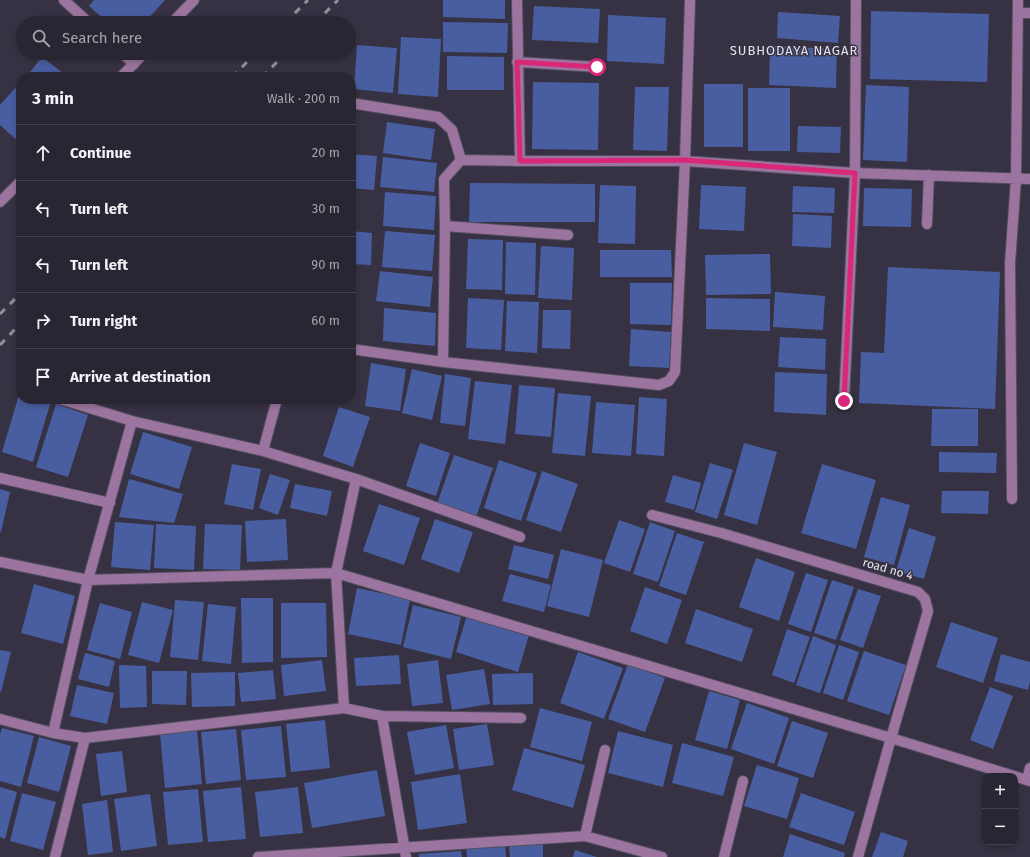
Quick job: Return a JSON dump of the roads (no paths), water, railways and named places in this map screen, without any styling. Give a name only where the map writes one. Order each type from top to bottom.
[{"type":"street","points":[[64,0],[81,16]]},
{"type":"street","points":[[179,16],[194,0]]},
{"type":"street","points":[[517,0],[520,161]]},
{"type":"street","points":[[356,350],[443,362],[659,385],[669,382],[676,372],[690,0]]},
{"type":"street","points":[[844,401],[855,173],[856,0]]},
{"type":"street","points":[[1012,499],[1010,264],[1016,179],[1018,0]]},
{"type":"street","points":[[1018,13],[1030,13]]},
{"type":"street","points":[[130,60],[134,64]]},
{"type":"street","points":[[126,72],[138,60]]},
{"type":"street","points":[[517,62],[597,67]]},
{"type":"street","points":[[356,104],[438,117],[452,130],[461,160]]},
{"type":"street","points":[[443,362],[445,226],[444,179],[461,160],[685,160],[855,173],[1030,179]]},
{"type":"street","points":[[927,224],[929,175]]},
{"type":"street","points":[[0,202],[16,186]]},
{"type":"street","points":[[445,226],[568,235]]},
{"type":"street","points":[[76,404],[132,421],[262,451],[356,479],[520,538]]},
{"type":"street","points":[[262,451],[276,404]]},
{"type":"street","points":[[53,733],[88,580],[132,421]]},
{"type":"street","points":[[0,478],[110,503]]},
{"type":"street","points":[[344,708],[336,573],[356,479]]},
{"type":"street","name":"road no 4","points":[[652,515],[722,533],[918,592],[925,599],[928,611],[890,738],[858,857]]},
{"type":"street","points":[[0,562],[88,580],[336,573],[1028,780],[1030,768]]},
{"type":"street","points":[[0,719],[53,733],[85,738],[344,708],[382,716],[522,718]]},
{"type":"street","points":[[382,716],[406,852]]},
{"type":"street","points":[[55,857],[85,738]]},
{"type":"street","points":[[585,836],[605,750]]},
{"type":"street","points":[[724,857],[743,781]]},
{"type":"street","points":[[258,857],[406,852],[585,836],[662,857]]},
{"type":"railway","points":[[292,16],[308,0]]},
{"type":"railway","points":[[322,16],[338,0]]},
{"type":"railway","points":[[237,72],[249,60]]},
{"type":"railway","points":[[267,72],[279,60]]},
{"type":"railway","points":[[0,314],[16,298]]},
{"type":"railway","points":[[0,345],[16,328]]},
{"type":"district","name":"SUBHODAYA NAGAR","points":[[794,50]]}]
